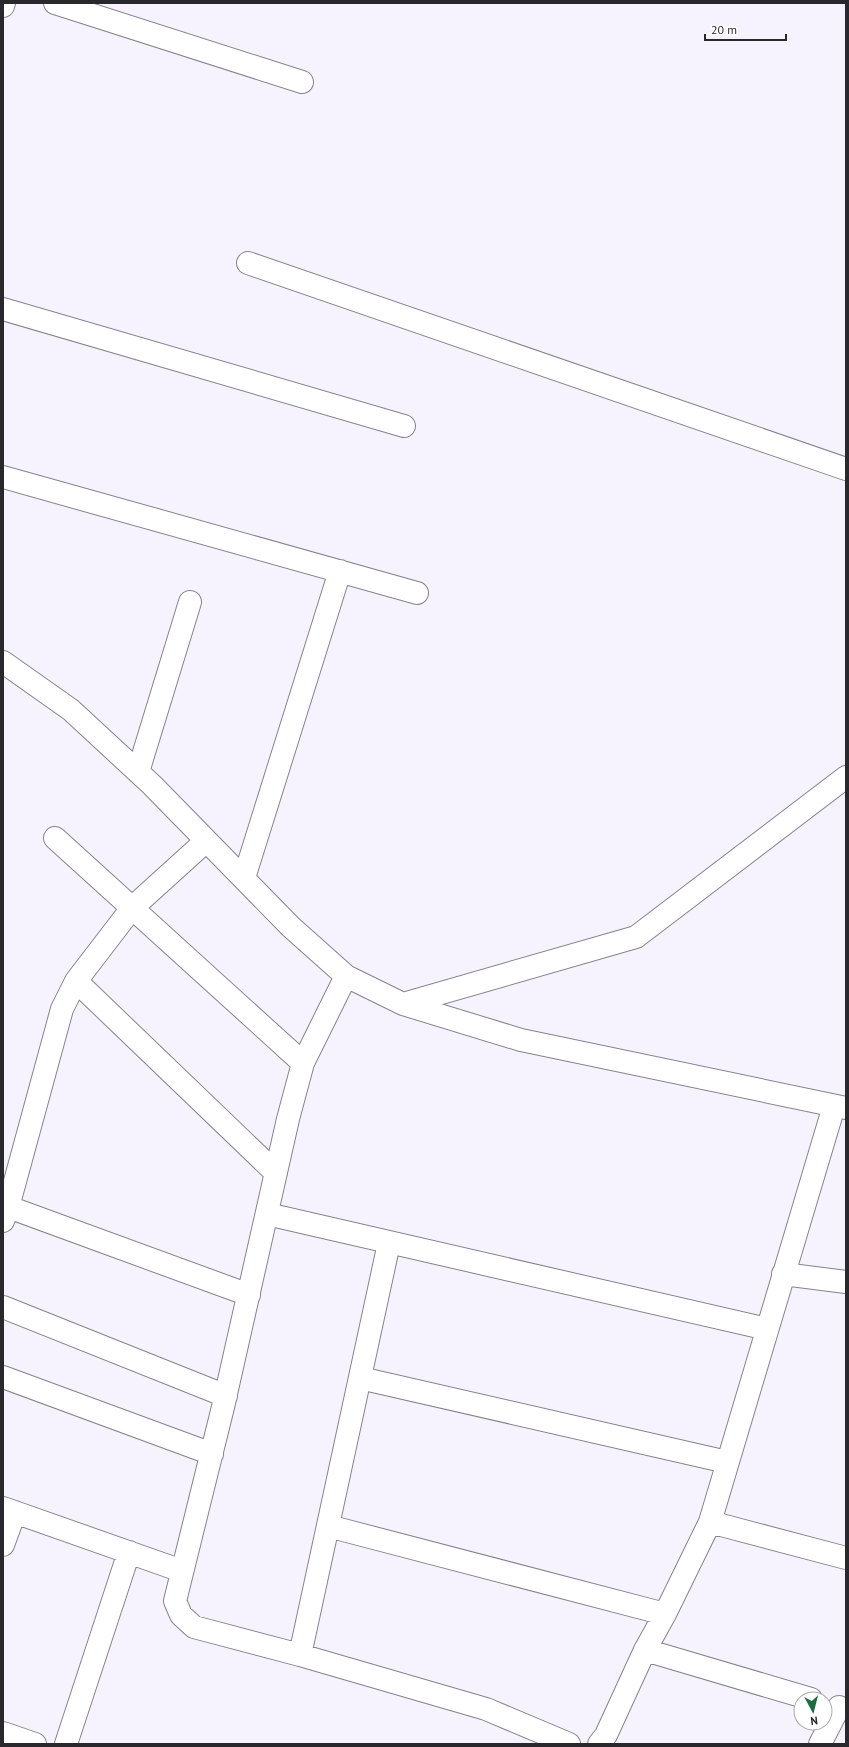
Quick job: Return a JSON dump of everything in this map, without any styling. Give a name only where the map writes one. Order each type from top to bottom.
[{"type":"street","points":[[55,3],[302,82]]},
{"type":"street","points":[[248,263],[846,469]]},
{"type":"street","points":[[3,309],[404,426]]},
{"type":"street","points":[[3,477],[417,593]]},
{"type":"street","points":[[244,878],[340,571]]},
{"type":"street","points":[[138,772],[190,602]]},
{"type":"street","points":[[3,662],[71,710],[138,772],[291,927],[346,976],[403,1004],[521,1040],[840,1107],[783,1274],[710,1522],[665,1614],[645,1650],[606,1735],[599,1744]]},
{"type":"street","points":[[403,1004],[636,937],[846,776]]},
{"type":"street","points":[[55,838],[303,1063]]},
{"type":"street","points":[[206,841],[132,908],[76,981],[62,1009],[5,1211],[249,1295]]},
{"type":"street","points":[[346,976],[303,1063],[276,1173],[226,1396],[175,1601],[181,1615],[194,1627],[300,1655],[486,1709],[569,1744]]},
{"type":"street","points":[[76,981],[276,1173]]},
{"type":"street","points":[[267,1214],[767,1329]]},
{"type":"street","points":[[300,1655],[389,1243]]},
{"type":"street","points":[[783,1274],[846,1282]]},
{"type":"street","points":[[3,1307],[226,1396]]},
{"type":"street","points":[[3,1377],[212,1454]]},
{"type":"street","points":[[360,1378],[727,1462]]},
{"type":"street","points":[[3,1545],[9,1510],[182,1571]]},
{"type":"street","points":[[710,1522],[846,1558]]},
{"type":"street","points":[[328,1526],[665,1614]]},
{"type":"street","points":[[66,1744],[129,1552]]},
{"type":"street","points":[[645,1650],[793,1694]]},
{"type":"street","points":[[820,1744],[837,1707]]},
{"type":"street","points":[[3,1733],[35,1744]]}]
